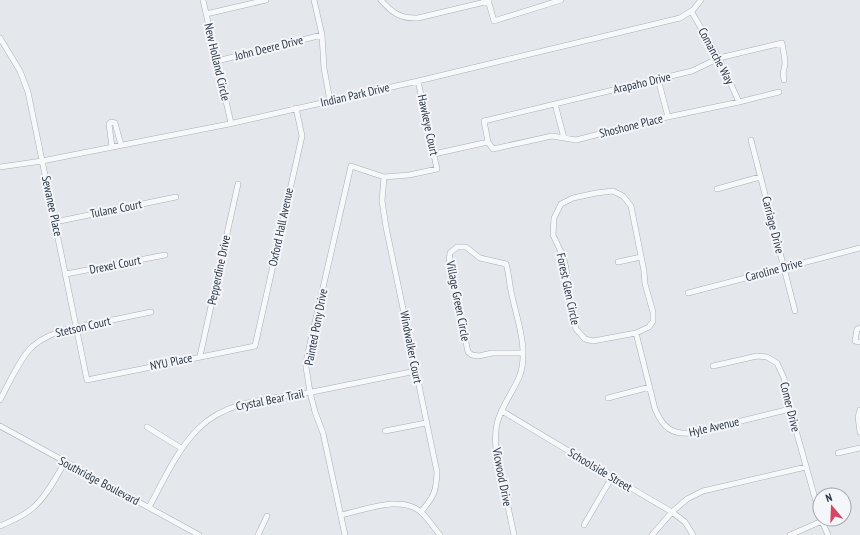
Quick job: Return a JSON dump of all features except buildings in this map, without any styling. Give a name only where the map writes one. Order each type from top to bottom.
[{"type":"street","name":"New Holland Circle","points":[[203,0],[231,123]]},
{"type":"street","points":[[206,14],[266,0]]},
{"type":"street","points":[[314,0],[322,35],[324,68],[330,101]]},
{"type":"street","points":[[381,0],[399,16],[408,19],[418,18],[488,1],[494,21],[561,0]]},
{"type":"street","name":"Indian Park Drive","points":[[0,167],[42,161],[231,123],[418,81],[680,18],[691,11],[701,0]]},
{"type":"street","name":"Comanche Way","points":[[691,11],[719,58],[739,102]]},
{"type":"street","name":"John Deere Drive","points":[[217,61],[322,35]]},
{"type":"street","name":"Sewanee Place","points":[[0,38],[20,71],[28,92],[87,380]]},
{"type":"street","name":"Arapaho Drive","points":[[488,142],[484,121],[692,71],[719,58],[782,43],[785,57],[785,65],[782,73],[784,80]]},
{"type":"street","points":[[658,79],[668,117]]},
{"type":"street","name":"Hawkeye Court","points":[[384,177],[409,175],[437,168],[418,81]]},
{"type":"street","name":"Shoshone Place","points":[[488,142],[493,149],[552,136],[576,140],[668,117],[779,92]]},
{"type":"street","points":[[556,104],[564,138]]},
{"type":"street","name":"Oxford Hall Avenue","points":[[255,346],[302,136],[296,108]]},
{"type":"street","points":[[112,147],[109,124],[111,122],[114,122],[116,125],[121,145]]},
{"type":"street","name":"Carriage Drive","points":[[751,140],[795,311]]},
{"type":"street","points":[[434,154],[488,142]]},
{"type":"street","name":"Painted Pony Drive","points":[[345,535],[323,433],[315,412],[310,392],[306,367],[307,357],[351,166],[384,177]]},
{"type":"street","name":"Windwalker Court","points":[[384,177],[382,201],[386,227],[437,472],[436,488],[431,500],[421,512]]},
{"type":"street","points":[[717,189],[760,177]]},
{"type":"street","name":"Pepperdine Drive","points":[[200,356],[238,184]]},
{"type":"street","name":"Forest Glen Circle","points":[[613,192],[623,196],[631,206],[641,257],[645,284],[653,312],[653,321],[649,327],[636,333],[593,341],[586,339],[576,329],[570,312],[566,268],[563,256],[554,235],[554,218],[561,204],[573,198],[596,193],[613,192]]},
{"type":"street","name":"Tulane Court","points":[[55,222],[176,197]]},
{"type":"street","name":"Village Green Circle","points":[[457,247],[466,247],[480,258],[506,264],[523,353],[492,353],[480,356],[472,355],[468,352],[449,261],[450,253],[457,247]]},
{"type":"street","name":"Caroline Drive","points":[[688,293],[860,248]]},
{"type":"street","name":"Drexel Court","points":[[66,274],[165,255]]},
{"type":"street","points":[[618,262],[641,257]]},
{"type":"street","name":"Stetson Court","points":[[0,400],[25,355],[33,346],[51,334],[76,327],[151,312]]},
{"type":"street","points":[[860,328],[857,329],[855,341],[860,342]]},
{"type":"street","name":"Hyle Avenue","points":[[636,333],[655,409],[665,426],[673,432],[683,434],[693,433],[790,409]]},
{"type":"street","name":"NYU Place","points":[[87,380],[255,346]]},
{"type":"street","name":"Vicwood Drive","points":[[514,535],[495,446],[496,429],[502,411],[520,375],[523,365],[523,353]]},
{"type":"street","name":"Comer Drive","points":[[713,366],[757,356],[767,357],[777,363],[784,378],[790,409],[812,488]]},
{"type":"street","name":"Crystal Bear Trail","points":[[149,507],[181,448],[199,427],[214,416],[245,403],[416,371]]},
{"type":"street","points":[[608,398],[650,387]]},
{"type":"street","points":[[860,410],[858,417],[860,432]]},
{"type":"street","name":"Schoolside Street","points":[[502,411],[612,478],[672,512],[685,522],[693,535]]},
{"type":"street","points":[[385,431],[426,423]]},
{"type":"street","name":"Southridge Boulevard","points":[[0,426],[199,535]]},
{"type":"street","points":[[148,427],[181,448]]},
{"type":"street","points":[[838,453],[860,448]]},
{"type":"street","points":[[0,526],[17,518],[34,507],[48,491],[64,462]]},
{"type":"street","points":[[652,535],[672,512],[687,499],[703,491],[806,468]]},
{"type":"street","points":[[584,525],[612,478]]},
{"type":"street","points":[[341,515],[392,504],[407,505],[421,512],[440,535]]},
{"type":"street","points":[[258,535],[268,516]]},
{"type":"street","points":[[790,535],[812,524]]}]
